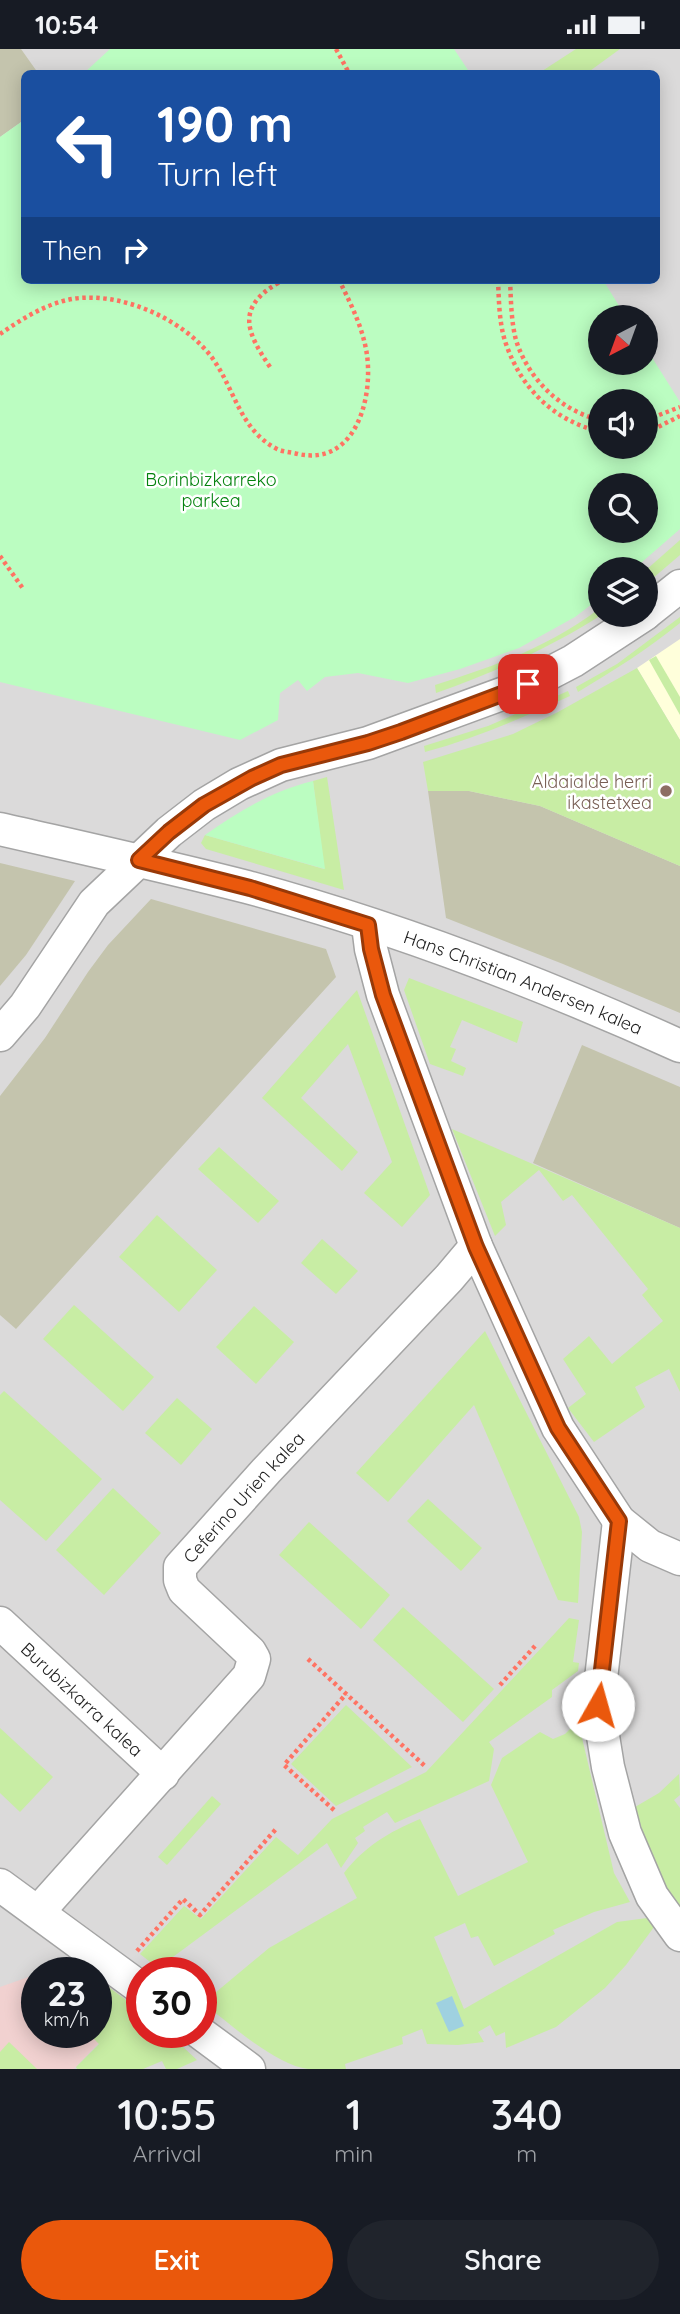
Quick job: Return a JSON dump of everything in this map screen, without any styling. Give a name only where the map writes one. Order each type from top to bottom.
[{"type":"street","points":[[658,604],[680,586]]},
{"type":"street","points":[[0,1035],[25,1006],[94,903],[169,832],[204,805],[239,784],[281,765],[368,743],[528,684],[573,661],[625,627]]},
{"type":"street","name":"Hans Christian Andersen kalea","points":[[0,829],[250,888],[368,925],[473,961],[680,1046]]},
{"type":"street","points":[[368,925],[383,995],[476,1247],[558,1428],[619,1521],[650,1546],[680,1559]]},
{"type":"street","name":"Ceferino Urien kalea","points":[[38,1912],[249,1676],[254,1659],[250,1652],[184,1590],[180,1580],[180,1567],[476,1247]]},
{"type":"street","points":[[619,1521],[598,1705],[608,1767],[625,1833],[652,1896],[680,1935]]},
{"type":"street","name":"Burubizkarra kalea","points":[[0,1623],[163,1774]]},
{"type":"street","points":[[0,1885],[126,1977]]},
{"type":"street","points":[[217,2045],[249,2069]]},
{"type":"path","points":[[336,49],[347,70]]},
{"type":"path","points":[[270,367],[254,343],[249,317],[255,302],[276,284]]},
{"type":"path","points":[[0,334],[23,317],[73,299],[125,303],[154,312],[172,321],[195,339],[214,360],[240,414],[255,434],[278,450],[313,457],[334,450],[351,435],[364,409],[368,382],[367,356],[363,335],[341,284]]},
{"type":"path","points":[[498,284],[500,319],[506,343],[524,378],[545,405],[562,417],[588,428]]},
{"type":"path","points":[[510,284],[512,319],[524,362],[553,396],[571,409],[588,415]]},
{"type":"path","points":[[658,415],[680,407]]},
{"type":"path","points":[[658,427],[680,416]]},
{"type":"path","points":[[0,556],[24,590]]},
{"type":"path","points":[[500,1685],[536,1646]]},
{"type":"path","points":[[308,1659],[426,1767]]},
{"type":"path","points":[[334,1810],[284,1766],[346,1694]]},
{"type":"path","points":[[132,1956],[183,1899],[200,1915],[276,1829]]},
{"type":"shaded area","points":[[0,49],[680,49],[680,2069],[0,2069]]},
{"type":"shaded area","points":[[0,49],[21,49],[36,70],[21,70],[21,122],[0,137]]},
{"type":"shaded area","name":"Aldaialde herri ikastetxea","points":[[680,639],[680,740],[637,668]]},
{"type":"shaded area","points":[[428,791],[469,791],[540,806],[680,866],[680,1013],[446,918]]},
{"type":"shaded area","points":[[0,863],[75,881],[26,955],[0,986]]},
{"type":"shaded area","points":[[151,899],[326,949],[336,977],[16,1329],[0,1315],[0,1096],[45,1038],[108,945]]},
{"type":"shaded area","points":[[582,1045],[680,1087],[680,1228],[533,1163]]},
{"type":"shaded area","points":[[21,1980],[21,2048],[94,2048],[74,2069],[0,2069],[0,1987]]},
{"type":"shaded area","points":[[112,1990],[126,2000],[126,2014],[112,2029]]},
{"type":"green space","points":[[110,49],[454,49],[468,70],[87,70]]},
{"type":"green space","points":[[576,49],[620,49],[591,70],[544,70]]},
{"type":"green space","name":"Borinbizkarreko parkea","points":[[21,122],[21,284],[605,284],[619,305],[588,305],[588,375],[658,375],[658,367],[680,402],[680,529],[648,557],[588,557],[588,607],[519,648],[460,669],[408,683],[358,673],[325,677],[307,691],[298,680],[280,693],[278,720],[240,740],[0,682],[0,137]]},
{"type":"green space","points":[[680,540],[680,555],[658,574],[658,559]]},
{"type":"green space","points":[[588,617],[588,623],[542,648],[501,668],[436,693],[435,685],[521,654]]},
{"type":"green space","points":[[680,617],[680,623],[655,642],[578,692],[576,687],[617,664]]},
{"type":"green space","points":[[656,656],[680,697],[680,715],[649,660]]},
{"type":"green space","points":[[637,668],[680,740],[680,866],[540,806],[469,791],[428,791],[423,762],[513,734]]},
{"type":"green space","points":[[568,691],[570,696],[516,720],[425,752],[424,746],[488,726]]},
{"type":"green space","points":[[327,777],[344,890],[206,849],[201,843],[205,835],[324,869],[313,781]]},
{"type":"green space","points":[[313,781],[325,869],[205,835],[256,803]]},
{"type":"green space","points":[[409,978],[523,1022],[517,1043],[462,1020],[450,1047],[456,1049],[451,1061],[466,1068],[463,1076],[430,1064],[404,990]]},
{"type":"green space","points":[[357,990],[430,1195],[402,1227],[364,1193],[392,1162],[348,1044],[301,1098],[358,1152],[342,1171],[262,1098]]},
{"type":"green space","points":[[452,1129],[680,1228],[680,1392],[669,1369],[635,1387],[645,1407],[594,1442],[568,1408],[586,1394],[563,1359],[589,1336],[612,1364],[663,1321],[642,1295],[648,1289],[572,1195],[563,1201],[539,1170],[501,1202],[506,1225],[495,1236]]},
{"type":"green space","points":[[219,1147],[279,1201],[258,1223],[198,1169]]},
{"type":"green space","points":[[157,1215],[217,1270],[179,1312],[119,1257]]},
{"type":"green space","points":[[322,1239],[358,1271],[336,1294],[301,1263]]},
{"type":"green space","points":[[74,1305],[154,1377],[123,1411],[43,1339]]},
{"type":"green space","points":[[254,1306],[294,1342],[256,1384],[216,1347]]},
{"type":"green space","points":[[485,1331],[579,1517],[582,1532],[578,1603],[558,1600],[474,1405],[388,1502],[356,1473]]},
{"type":"green space","points":[[4,1391],[102,1479],[46,1541],[0,1500],[0,1395]]},
{"type":"green space","points":[[177,1398],[212,1429],[181,1465],[145,1433]]},
{"type":"green space","points":[[113,1488],[161,1533],[104,1595],[56,1550]]},
{"type":"green space","points":[[428,1499],[482,1548],[461,1571],[407,1521]]},
{"type":"green space","points":[[309,1522],[390,1595],[361,1629],[279,1555]]},
{"type":"green space","points":[[403,1607],[494,1689],[463,1722],[373,1640]]},
{"type":"green space","points":[[569,1618],[579,1620],[573,1662],[579,1663],[578,1671],[552,1690],[552,1697],[489,1742],[494,1749],[489,1781],[395,1823],[387,1812],[363,1827],[365,1831],[355,1838],[358,1843],[341,1868],[327,1843],[173,1957],[144,1957],[140,1954],[184,1906],[201,1919],[276,1837],[298,1855],[332,1819],[426,1772]]},
{"type":"green space","points":[[346,1705],[412,1767],[336,1806],[291,1764]]},
{"type":"green space","points":[[578,1721],[614,1873],[630,1902],[594,1912],[553,1930],[555,1934],[494,1966],[478,1936],[471,1938],[465,1923],[434,1937],[464,2009],[617,1922],[647,1918],[654,1927],[605,1988],[556,2027],[506,2048],[505,2032],[496,2036],[490,2025],[478,2032],[484,2042],[458,2045],[427,2044],[422,2029],[402,2037],[403,2044],[345,2064],[346,2069],[308,2069],[295,2066],[267,2052],[217,2014],[217,1991],[269,1948],[357,1898],[344,1873],[360,1855],[398,1829],[420,1819],[458,1896],[528,1862],[491,1785],[502,1758],[540,1732],[553,1739],[565,1734]]},
{"type":"green space","points":[[0,1728],[53,1777],[20,1812],[0,1793]]},
{"type":"green space","points":[[679,1774],[680,1795],[674,1800],[680,1808],[680,1912],[646,1852],[635,1807],[659,1793]]},
{"type":"green space","points":[[212,1796],[221,1804],[167,1865],[158,1857]]},
{"type":"green space","points":[[112,1990],[126,2000],[126,2048],[184,2048],[197,2060],[177,2069],[166,2069],[162,2061],[143,2069],[76,2067],[95,2048],[112,2048]]},
{"type":"green space","points":[[9,2042],[37,2069],[0,2069],[0,2052]]},
{"type":"water","points":[[452,1996],[464,2026],[449,2032],[436,2003]]},
{"type":"place","name":"Aldaialde herri ikastetxea","points":[[666,791]]},
{"type":"route","points":[[528,684],[401,732],[281,765],[252,778],[204,805],[139,860],[250,888],[368,925],[383,995],[476,1247],[558,1428],[619,1521],[598,1705]]}]
